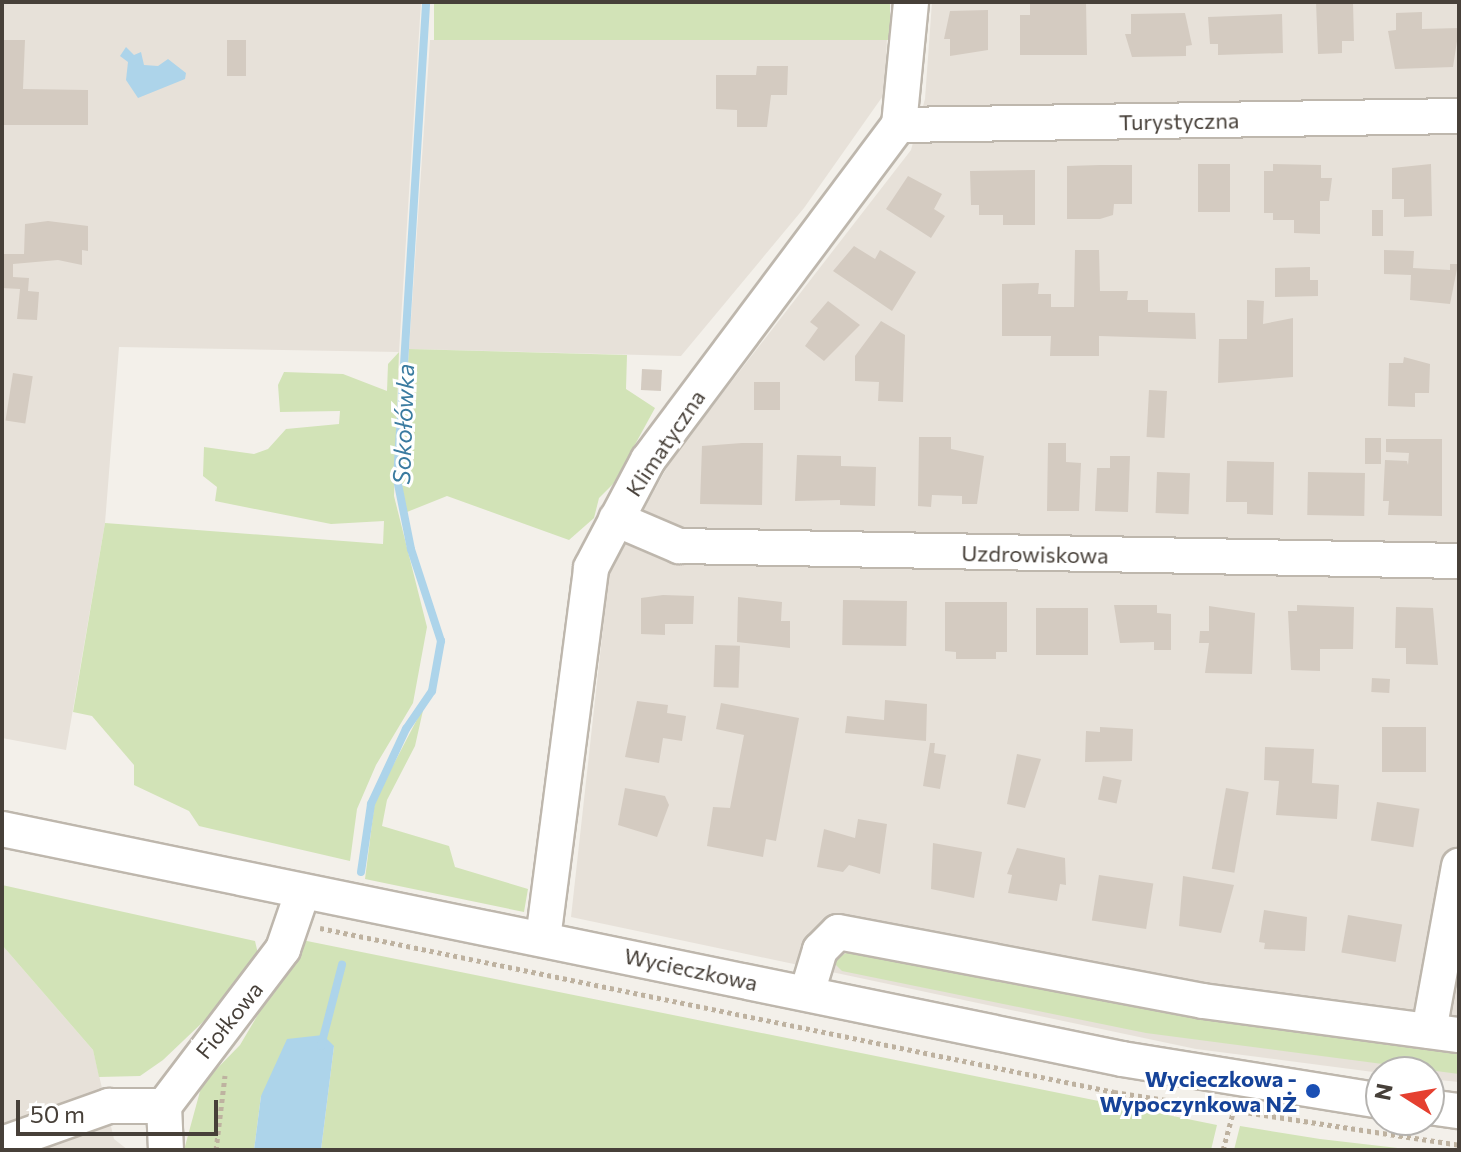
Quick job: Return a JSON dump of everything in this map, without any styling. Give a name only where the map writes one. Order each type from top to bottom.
[{"type":"street","points":[[899,125],[911,2]]},
{"type":"street","name":"Turystyczna","points":[[899,125],[1459,116]]},
{"type":"street","name":"Klimatyczna","points":[[543,939],[584,591],[616,519],[662,441],[899,125]]},
{"type":"street","name":"Uzdrowiskowa","points":[[616,519],[679,546],[1459,561]]},
{"type":"street","name":"Wycieczkowa","points":[[2,829],[299,907],[543,939],[1240,1081],[1365,1099]]},
{"type":"street","points":[[807,993],[820,950],[838,932],[1203,1001],[1444,1033],[1459,866]]},
{"type":"street","name":"Fiołkowa","points":[[164,1106],[237,1016],[299,907]]},
{"type":"street","points":[[2,1144],[109,1106],[164,1106],[166,1150]]},
{"type":"path","points":[[299,907],[1233,1114],[1459,1145]]},
{"type":"path","points":[[216,1150],[237,1016]]},
{"type":"path","points":[[1223,1150],[1240,1081]]},
{"type":"shaded area","points":[[2,2],[421,2],[399,352],[119,347],[105,523],[66,750],[2,738]]},
{"type":"shaded area","points":[[932,2],[1459,2],[1459,1082],[1445,1081],[1445,1056],[1365,1056],[1365,1071],[1196,1049],[571,917],[609,574],[671,460],[911,150],[925,99]]},
{"type":"shaded area","points":[[887,36],[885,93],[804,208],[681,356],[409,349],[430,40]]},
{"type":"shaded area","points":[[2,945],[93,1050],[114,1139],[128,1150],[2,1150]]},
{"type":"green space","points":[[434,2],[890,2],[890,40],[434,40]]},
{"type":"green space","points":[[409,349],[627,355],[626,389],[655,408],[614,483],[599,498],[594,518],[569,540],[447,496],[407,512],[400,477]]},
{"type":"green space","points":[[399,352],[394,496],[427,627],[413,703],[376,765],[357,809],[350,861],[199,826],[189,811],[134,785],[134,765],[92,716],[73,712],[105,523],[383,544],[384,521],[331,524],[215,501],[217,487],[203,476],[204,447],[254,454],[268,449],[286,429],[339,424],[340,411],[280,412],[278,385],[284,372],[343,374],[387,391],[388,364]]},
{"type":"green space","points":[[424,706],[415,746],[387,800],[382,826],[449,846],[455,867],[528,889],[524,912],[365,879],[375,800]]},
{"type":"green space","points":[[2,885],[255,941],[259,958],[245,982],[163,1060],[140,1076],[99,1077],[93,1050],[2,945]]},
{"type":"green space","points":[[302,940],[1217,1125],[1211,1150],[321,1150],[334,1046],[261,1096],[254,1150],[184,1150],[202,1084],[240,1045]]},
{"type":"green space","points":[[859,946],[1459,1045],[1459,1074],[1445,1072],[1445,1056],[1365,1056],[1365,1062],[1146,1033],[842,971],[832,961]]},
{"type":"green space","points":[[1240,1126],[1320,1139],[1415,1150],[1234,1150]]},
{"type":"water","points":[[126,47],[134,55],[141,52],[144,65],[158,66],[168,59],[186,73],[185,79],[138,98],[126,80],[128,62],[120,56]]},
{"type":"water","points":[[323,1035],[334,1046],[321,1150],[254,1150],[261,1096],[287,1039]]},
{"type":"building","points":[[1030,2],[1086,2],[1087,55],[1020,55],[1020,15],[1030,15]]},
{"type":"building","points":[[1316,2],[1353,2],[1354,41],[1342,41],[1342,53],[1318,54]]},
{"type":"building","points":[[988,10],[988,50],[950,56],[950,39],[944,39],[950,11]]},
{"type":"building","points":[[1422,12],[1422,29],[1459,28],[1453,67],[1395,69],[1388,31],[1396,30],[1396,13]]},
{"type":"building","points":[[1185,13],[1192,45],[1186,46],[1186,56],[1132,57],[1125,34],[1131,34],[1131,14]]},
{"type":"building","points":[[1282,14],[1283,53],[1218,55],[1218,44],[1210,44],[1208,17]]},
{"type":"building","points":[[2,40],[25,40],[23,89],[88,90],[88,125],[2,125]]},
{"type":"building","points":[[227,40],[246,40],[246,76],[227,76]]},
{"type":"building","points":[[757,66],[788,66],[787,95],[771,95],[767,127],[737,127],[737,110],[716,109],[716,75],[756,75]]},
{"type":"building","points":[[1198,164],[1230,164],[1230,212],[1198,212]]},
{"type":"building","points":[[1273,164],[1321,165],[1321,178],[1332,178],[1329,201],[1320,201],[1320,234],[1294,233],[1294,220],[1273,220],[1273,213],[1264,213],[1264,171],[1273,171]]},
{"type":"building","points":[[1431,164],[1432,216],[1404,217],[1404,199],[1392,199],[1392,168]]},
{"type":"building","points":[[1132,165],[1132,204],[1114,204],[1113,215],[1100,219],[1067,219],[1067,166]]},
{"type":"building","points":[[1035,170],[1035,225],[1003,225],[1003,215],[979,215],[979,205],[971,205],[970,171]]},
{"type":"building","points":[[908,176],[942,194],[934,209],[945,216],[931,238],[886,209]]},
{"type":"building","points":[[1372,210],[1383,210],[1383,236],[1372,236]]},
{"type":"building","points":[[48,221],[88,226],[88,251],[82,250],[82,265],[58,260],[13,264],[13,277],[29,278],[28,291],[39,292],[37,320],[17,319],[20,289],[2,288],[2,254],[24,254],[25,224]]},
{"type":"building","points":[[854,246],[875,259],[880,250],[916,272],[892,311],[833,271]]},
{"type":"building","points":[[1075,250],[1099,250],[1100,291],[1128,291],[1127,300],[1148,300],[1148,312],[1195,313],[1196,339],[1099,336],[1099,356],[1050,356],[1051,336],[1002,336],[1002,284],[1039,283],[1038,294],[1051,294],[1051,307],[1074,307]]},
{"type":"building","points":[[1384,250],[1414,251],[1413,268],[1450,270],[1450,264],[1458,264],[1450,304],[1410,300],[1411,275],[1384,274]]},
{"type":"building","points":[[1310,267],[1310,280],[1318,280],[1318,296],[1275,297],[1275,268]]},
{"type":"building","points":[[1247,300],[1264,301],[1263,324],[1293,318],[1293,377],[1218,383],[1219,339],[1247,339]]},
{"type":"building","points":[[828,301],[860,325],[824,361],[805,346],[818,328],[810,322]]},
{"type":"building","points":[[881,321],[905,335],[903,402],[878,401],[879,382],[855,381],[855,356]]},
{"type":"building","points":[[1404,357],[1430,364],[1429,393],[1415,393],[1415,407],[1388,406],[1389,363],[1403,363]]},
{"type":"building","points":[[642,369],[662,370],[661,391],[641,390]]},
{"type":"building","points":[[13,373],[33,376],[25,424],[5,420]]},
{"type":"building","points":[[754,382],[780,382],[780,410],[754,410]]},
{"type":"building","points":[[1149,390],[1167,391],[1165,438],[1147,437]]},
{"type":"building","points":[[919,437],[951,437],[951,449],[984,456],[977,504],[962,504],[962,496],[932,495],[931,507],[918,506]]},
{"type":"building","points":[[1365,438],[1381,438],[1381,464],[1365,464]]},
{"type":"building","points":[[1386,439],[1442,439],[1442,516],[1388,515],[1389,501],[1383,501],[1385,460],[1407,461],[1408,465],[1409,453],[1386,452]]},
{"type":"building","points":[[763,443],[762,505],[700,504],[702,446]]},
{"type":"building","points":[[1048,443],[1066,443],[1066,462],[1081,463],[1079,511],[1047,511]]},
{"type":"building","points":[[797,455],[841,456],[841,466],[876,467],[875,506],[840,505],[840,500],[795,501]]},
{"type":"building","points":[[1110,456],[1130,456],[1128,512],[1095,511],[1097,468],[1110,468]]},
{"type":"building","points":[[1227,461],[1274,462],[1273,515],[1247,514],[1247,502],[1226,502]]},
{"type":"building","points":[[1157,472],[1190,473],[1189,514],[1156,513]]},
{"type":"building","points":[[1308,472],[1365,473],[1364,516],[1307,515]]},
{"type":"building","points":[[694,596],[693,624],[665,624],[665,635],[641,634],[641,598]]},
{"type":"building","points":[[738,597],[782,602],[781,621],[790,621],[790,648],[737,642]]},
{"type":"building","points":[[843,600],[907,601],[906,646],[842,645]]},
{"type":"building","points":[[945,602],[1007,602],[1007,652],[996,652],[996,659],[956,659],[956,652],[945,651]]},
{"type":"building","points":[[1114,605],[1157,605],[1157,613],[1171,614],[1171,650],[1154,650],[1154,642],[1120,643]]},
{"type":"building","points":[[1297,605],[1354,607],[1353,649],[1320,649],[1320,671],[1291,670],[1288,611],[1297,611]]},
{"type":"building","points":[[1209,606],[1255,613],[1252,674],[1205,673],[1209,643],[1199,643],[1200,631],[1209,631]]},
{"type":"building","points":[[1396,607],[1433,608],[1438,665],[1406,664],[1406,648],[1395,648]]},
{"type":"building","points":[[1036,608],[1088,608],[1088,655],[1036,655]]},
{"type":"building","points":[[715,645],[740,646],[739,688],[714,687]]},
{"type":"building","points":[[1372,678],[1390,679],[1389,693],[1371,692]]},
{"type":"building","points":[[885,700],[927,704],[926,741],[845,733],[847,716],[884,720]]},
{"type":"building","points":[[637,701],[668,705],[667,713],[686,716],[682,741],[663,738],[659,763],[625,757]]},
{"type":"building","points":[[721,703],[799,718],[776,841],[766,839],[763,857],[707,846],[713,807],[730,808],[744,735],[716,729]]},
{"type":"building","points":[[1100,727],[1133,729],[1132,761],[1085,762],[1086,731],[1100,732]]},
{"type":"building","points":[[1382,727],[1426,727],[1426,772],[1382,772]]},
{"type":"building","points":[[930,743],[935,743],[934,753],[946,755],[940,789],[923,786]]},
{"type":"building","points":[[1265,747],[1314,749],[1312,783],[1339,785],[1337,819],[1276,815],[1279,781],[1264,780]]},
{"type":"building","points":[[1017,754],[1041,759],[1025,808],[1007,804]]},
{"type":"building","points":[[1103,776],[1122,780],[1117,803],[1098,799]]},
{"type":"building","points":[[625,788],[665,796],[669,805],[657,837],[618,825]]},
{"type":"building","points":[[1226,788],[1249,792],[1234,873],[1212,869]]},
{"type":"building","points":[[1377,802],[1419,809],[1413,847],[1371,841]]},
{"type":"building","points":[[858,819],[887,824],[880,874],[849,865],[843,872],[817,867],[824,829],[855,838]]},
{"type":"building","points":[[933,843],[982,852],[974,898],[931,889]]},
{"type":"building","points":[[1017,848],[1065,858],[1066,885],[1060,884],[1057,901],[1008,893],[1012,875],[1007,874]]},
{"type":"building","points":[[1099,875],[1153,884],[1146,929],[1092,920]]},
{"type":"building","points":[[1183,876],[1234,885],[1221,933],[1179,926]]},
{"type":"building","points":[[1264,910],[1307,917],[1305,951],[1264,949],[1265,943],[1259,942]]},
{"type":"building","points":[[1348,915],[1402,925],[1396,962],[1341,952]]},
{"type":"waterway","name":"Sokołówka","points":[[361,872],[371,804],[406,729],[432,691],[441,641],[411,549],[397,479],[426,2]]},
{"type":"waterway","name":"Sokołówka","points":[[321,1046],[342,965]]},
{"type":"place","name":"Wycieczkowa - Wypoczynkowa NŻ","points":[[1313,1091]]}]
